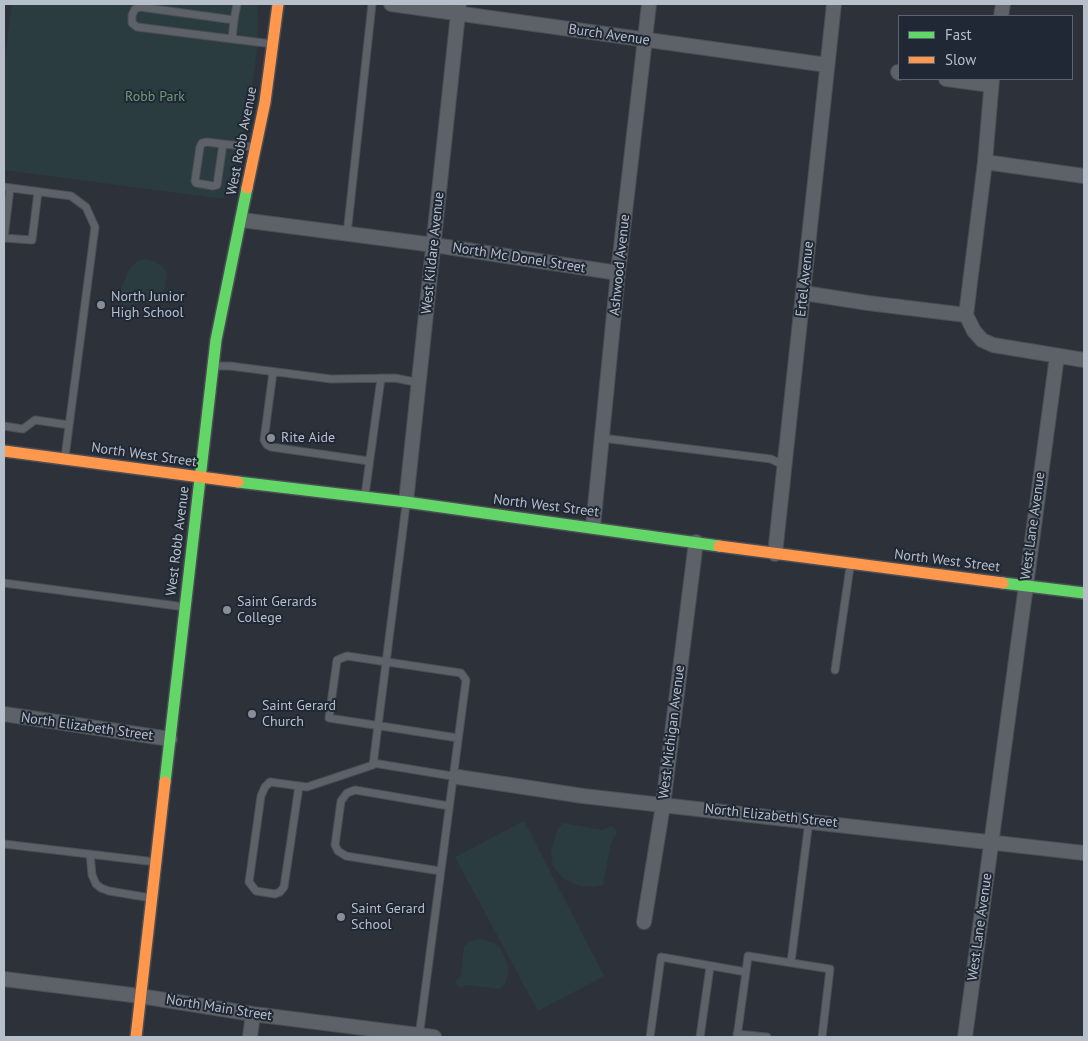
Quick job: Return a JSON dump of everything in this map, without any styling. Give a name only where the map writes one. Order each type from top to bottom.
[{"type":"main road","name":"West Robb Avenue","points":[[136,1037],[213,366],[220,319],[266,102],[278,4]]},
{"type":"main road","name":"North West Street","points":[[4,451],[200,478],[406,502],[775,554],[1084,593]]},
{"type":"street","name":"Burch Avenue","points":[[391,4],[459,8],[645,40],[827,65]]},
{"type":"street","name":"Ashwood Avenue","points":[[593,527],[618,273],[650,4]]},
{"type":"street","name":"Ertel Avenue","points":[[775,554],[834,4]]},
{"type":"street","name":"West Kildare Avenue","points":[[406,502],[459,8]]},
{"type":"street","points":[[961,80],[992,82],[985,162],[966,314],[974,331],[982,340],[993,345],[1084,360]]},
{"type":"street","points":[[985,162],[1084,176]]},
{"type":"street","name":"North Mc Donel Street","points":[[242,220],[434,245],[618,273]]},
{"type":"street","points":[[804,293],[868,303],[966,314]]},
{"type":"street","name":"West Lane Avenue","points":[[965,1037],[1057,356]]},
{"type":"street","name":"West Michigan Avenue","points":[[644,922],[663,805],[696,542]]},
{"type":"street","name":"North Elizabeth Street","points":[[4,714],[170,739]]},
{"type":"street","name":"North Elizabeth Street","points":[[456,776],[583,796],[809,820],[1084,853]]},
{"type":"street","name":"North Main Street","points":[[4,978],[140,996],[253,1014],[434,1037]]},
{"type":"street","points":[[250,1037],[253,1014]]},
{"type":"lane","points":[[232,39],[236,4]]},
{"type":"lane","points":[[347,234],[372,4]]},
{"type":"lane","points":[[234,20],[140,7],[133,11],[131,18],[133,24],[137,27],[273,44]]},
{"type":"lane","points":[[224,144],[217,185],[196,183],[201,145],[207,142],[224,144],[257,148]]},
{"type":"lane","points":[[38,192],[32,240],[4,238],[7,188],[71,196],[86,207],[94,226],[89,279],[64,459]]},
{"type":"lane","points":[[213,366],[230,366],[330,379],[395,378],[420,383]]},
{"type":"lane","points":[[273,372],[264,440],[267,444],[271,447],[369,461]]},
{"type":"lane","points":[[364,498],[381,378]]},
{"type":"lane","points":[[4,426],[23,429],[35,420],[70,425]]},
{"type":"lane","points":[[602,438],[771,459],[785,466]]},
{"type":"lane","points":[[298,786],[284,886],[280,892],[275,894],[256,891],[250,882],[262,796],[265,787],[270,782],[308,787],[373,765],[406,502]]},
{"type":"lane","points":[[835,670],[851,564]]},
{"type":"lane","points":[[4,582],[185,608]]},
{"type":"lane","points":[[419,1036],[449,806],[456,776],[458,738],[466,680],[461,673],[346,656],[337,660],[329,718],[458,738]]},
{"type":"lane","points":[[373,763],[456,776]]},
{"type":"lane","points":[[440,871],[346,856],[338,851],[335,844],[341,801],[347,793],[355,790],[449,806]]},
{"type":"lane","points":[[791,962],[809,820]]},
{"type":"lane","points":[[4,844],[156,862]]},
{"type":"lane","points":[[90,854],[92,875],[96,884],[101,888],[152,898]]},
{"type":"lane","points":[[767,1037],[737,1035],[748,956],[830,968],[822,1037]]},
{"type":"lane","points":[[650,1037],[661,957],[746,972]]},
{"type":"lane","points":[[700,1037],[710,967]]},
{"type":"green space","name":"Robb Park","points":[[12,4],[258,4],[257,50],[252,85],[239,156],[229,194],[222,198],[217,198],[4,170],[4,68]]},
{"type":"green space","points":[[144,259],[154,261],[163,267],[167,274],[162,296],[154,301],[124,306],[117,298],[129,270],[136,262]]},
{"type":"green space","points":[[524,821],[604,976],[538,1011],[455,857]]},
{"type":"green space","points":[[563,823],[602,830],[613,826],[616,830],[616,835],[611,842],[603,885],[595,887],[580,886],[563,878],[553,866],[551,851],[558,828]]},
{"type":"green space","points":[[481,939],[500,947],[506,961],[509,971],[505,984],[500,989],[468,985],[460,988],[456,984],[457,979],[461,976],[464,946],[471,941]]},
{"type":"traffic: fast","points":[[165,782],[216,340],[247,188]]},
{"type":"traffic: fast","points":[[238,482],[406,502],[719,546]]},
{"type":"traffic: fast","points":[[1003,583],[1084,593]]},
{"type":"traffic: slow","points":[[247,188],[265,102],[278,4]]},
{"type":"traffic: slow","points":[[4,451],[238,482]]},
{"type":"traffic: slow","points":[[719,546],[1003,583]]},
{"type":"traffic: slow","points":[[136,1037],[165,782]]},
{"type":"place","name":"North Junior High School","points":[[101,305]]},
{"type":"place","name":"Rite Aide","points":[[271,438]]},
{"type":"place","name":"Saint Gerards College","points":[[227,610]]},
{"type":"place","name":"Saint Gerard Church","points":[[252,714]]},
{"type":"place","name":"Saint Gerard School","points":[[341,917]]}]
